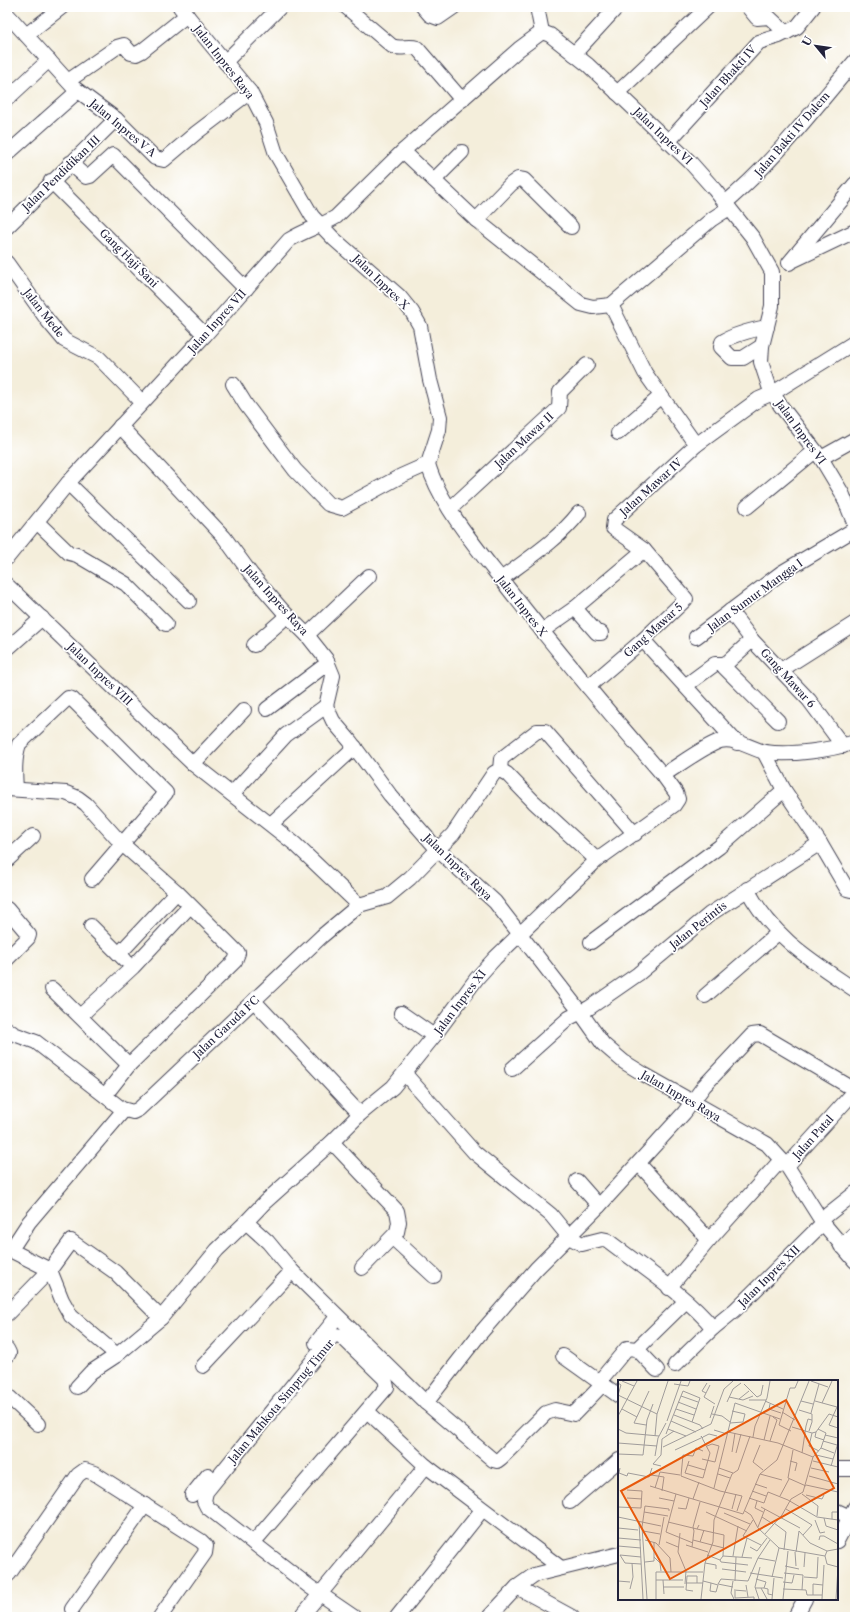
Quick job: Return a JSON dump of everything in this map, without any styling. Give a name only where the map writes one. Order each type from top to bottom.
[{"type":"street","points":[[26,35],[62,7]]},
{"type":"street","points":[[225,62],[280,7]]},
{"type":"street","points":[[346,7],[392,46],[397,48],[417,48],[462,100]]},
{"type":"street","points":[[423,7],[430,15],[438,18],[454,7]]},
{"type":"street","points":[[319,225],[336,216],[403,151],[519,49],[542,32],[537,7]]},
{"type":"street","points":[[574,54],[617,7]]},
{"type":"street","points":[[617,93],[708,7]]},
{"type":"street","points":[[748,7],[757,18],[769,17],[786,33]]},
{"type":"street","name":"Jalan Bhakti IV","points":[[668,142],[759,42],[786,33],[797,27],[813,7]]},
{"type":"street","points":[[7,154],[73,86],[117,47],[124,46],[131,53],[136,54],[142,51],[184,11]]},
{"type":"street","name":"Jalan Inpres Raya","points":[[184,11],[250,92],[266,123],[276,154],[283,168],[306,208],[319,225]]},
{"type":"street","name":"Jalan Inpres V A","points":[[7,14],[73,86],[116,120],[155,158],[164,160],[196,132],[250,92]]},
{"type":"street","name":"Jalan Inpres VI","points":[[542,32],[550,35],[574,54],[690,162],[753,238],[772,272],[772,306],[762,346],[761,362],[773,393],[793,424],[818,455],[842,493],[855,525]]},
{"type":"street","points":[[7,99],[49,60]]},
{"type":"street","name":"Jalan Bakti IV Dalem","points":[[610,305],[727,206],[774,156],[855,61]]},
{"type":"street","name":"Jalan Pendidikan III","points":[[7,226],[70,163],[116,120]]},
{"type":"street","points":[[403,151],[476,220],[581,304],[593,307],[610,305],[637,358],[661,396],[696,445]]},
{"type":"street","points":[[434,180],[462,152]]},
{"type":"street","points":[[70,163],[86,177],[90,176],[113,155],[246,289]]},
{"type":"street","points":[[476,220],[511,184],[518,179],[524,180],[571,227]]},
{"type":"street","name":"Gang Haji Sani","points":[[51,182],[205,335]]},
{"type":"street","points":[[789,262],[855,184]]},
{"type":"street","name":"Jalan Inpres VII","points":[[120,426],[205,335],[289,240],[303,231],[319,225]]},
{"type":"street","name":"Jalan Inpres X","points":[[319,225],[399,296],[412,312],[420,326],[430,380],[440,417],[439,430],[428,464],[450,509],[501,579],[588,687],[663,776],[676,793],[678,799],[674,805],[597,860],[520,934]]},
{"type":"street","points":[[772,272],[789,262],[855,231]]},
{"type":"street","name":"Jalan Mede","points":[[7,264],[48,321],[64,340],[99,358],[142,402]]},
{"type":"street","points":[[762,346],[743,358],[732,358],[721,347],[722,342],[727,339],[766,327]]},
{"type":"street","name":"Jalan Mawar IV","points":[[644,550],[613,528],[614,520],[696,445],[759,400],[773,393],[855,342]]},
{"type":"street","name":"Jalan Mawar II","points":[[450,509],[559,408],[560,392],[587,365]]},
{"type":"street","points":[[233,384],[246,405],[295,470],[328,504],[342,508],[401,476],[428,464]]},
{"type":"street","points":[[618,433],[661,396]]},
{"type":"street","points":[[7,558],[68,483],[120,426]]},
{"type":"street","name":"Jalan Inpres Raya","points":[[120,426],[224,537],[251,574],[287,616],[308,635],[328,663],[333,676],[326,706],[333,721],[355,747],[390,795],[438,850],[495,902],[581,1013],[603,1044],[624,1062],[692,1104],[767,1144],[784,1163],[822,1222],[855,1261]]},
{"type":"street","points":[[748,507],[818,455],[855,439]]},
{"type":"street","points":[[68,483],[189,601]]},
{"type":"street","points":[[501,579],[573,521],[579,512]]},
{"type":"street","points":[[37,522],[69,553],[77,555],[126,584],[166,624]]},
{"type":"street","name":"Jalan Sumur Mangga I","points":[[696,637],[781,573],[855,529]]},
{"type":"street","points":[[542,631],[575,608],[644,550]]},
{"type":"street","name":"Gang Mawar 5","points":[[588,687],[643,640],[686,599],[644,550]]},
{"type":"street","points":[[308,635],[369,576]]},
{"type":"street","name":"Jalan Inpres VIII","points":[[8,587],[193,764],[295,844],[359,905]]},
{"type":"street","points":[[575,608],[597,633],[601,633]]},
{"type":"street","name":"Gang Mawar 6","points":[[730,611],[752,640],[849,744]]},
{"type":"street","points":[[254,645],[287,616]]},
{"type":"street","points":[[7,649],[42,618]]},
{"type":"street","points":[[781,670],[855,623]]},
{"type":"street","points":[[643,640],[737,743]]},
{"type":"street","points":[[685,686],[715,664],[721,664],[729,661],[752,640]]},
{"type":"street","points":[[267,709],[328,663]]},
{"type":"street","points":[[721,664],[778,721]]},
{"type":"street","points":[[92,879],[121,843],[166,793],[72,699],[68,698],[19,744],[16,752],[15,773],[12,789],[66,793],[78,798],[86,804],[121,843],[177,892],[190,906],[236,948],[238,952],[238,957],[129,1065],[110,1089]]},
{"type":"street","points":[[232,794],[286,735],[326,706]]},
{"type":"street","points":[[193,764],[244,710]]},
{"type":"street","name":"Jalan Garuda FC","points":[[124,1110],[133,1112],[139,1109],[322,936],[359,905],[387,897],[410,878],[453,834],[494,773],[500,770],[501,759],[537,731],[545,732],[635,834]]},
{"type":"street","points":[[663,776],[720,741],[737,743],[764,752],[792,752],[849,744]]},
{"type":"street","points":[[271,824],[355,747]]},
{"type":"street","points":[[764,752],[784,790],[820,843],[847,889],[851,890],[855,887]]},
{"type":"street","points":[[500,770],[507,774],[534,802],[597,860]]},
{"type":"street","points":[[591,942],[719,847],[784,790]]},
{"type":"street","points":[[7,860],[33,836]]},
{"type":"street","name":"Jalan Perintis","points":[[512,1069],[569,1018],[581,1013],[638,974],[710,914],[820,843]]},
{"type":"street","points":[[747,889],[758,909],[778,933],[811,961],[855,990]]},
{"type":"street","points":[[119,954],[177,892]]},
{"type":"street","points":[[80,1016],[133,967],[190,906]]},
{"type":"street","points":[[7,908],[29,935],[28,938],[7,959]]},
{"type":"street","points":[[91,926],[133,967]]},
{"type":"street","points":[[705,996],[778,933]]},
{"type":"street","name":"Jalan Inpres XI","points":[[77,1387],[91,1372],[117,1355],[162,1318],[217,1250],[265,1202],[332,1142],[360,1114],[393,1087],[405,1074],[477,978],[520,934]]},
{"type":"street","points":[[52,989],[129,1065]]},
{"type":"street","points":[[254,1001],[360,1114]]},
{"type":"street","points":[[401,1013],[434,1036]]},
{"type":"street","points":[[7,1029],[14,1034],[36,1042],[124,1110],[29,1222],[12,1248],[12,1251],[18,1255],[50,1270],[62,1300],[71,1316],[117,1355]]},
{"type":"street","points":[[426,1403],[478,1336],[536,1269],[639,1164],[692,1104],[704,1086],[752,1035],[760,1034],[855,1091]]},
{"type":"street","points":[[405,1074],[474,1152],[551,1215],[569,1237],[582,1244],[602,1239],[607,1240],[703,1315],[713,1328]]},
{"type":"street","name":"Jalan Patal","points":[[669,1288],[709,1240],[855,1091]]},
{"type":"street","points":[[332,1142],[397,1212],[399,1222],[397,1232],[393,1238],[362,1268]]},
{"type":"street","points":[[639,1164],[709,1240]]},
{"type":"street","points":[[577,1182],[599,1206]]},
{"type":"street","name":"Jalan Inpres XII","points":[[675,1365],[713,1328],[735,1310],[822,1222],[855,1193]]},
{"type":"street","points":[[246,1222],[268,1242],[292,1271],[337,1317],[426,1403],[488,1457],[497,1461],[502,1458],[546,1412],[555,1410],[574,1414],[603,1384],[603,1378],[627,1348],[637,1348],[686,1301]]},
{"type":"street","points":[[841,1246],[855,1233]]},
{"type":"street","points":[[393,1238],[434,1276]]},
{"type":"street","points":[[7,1314],[50,1270],[69,1242],[72,1241],[115,1272],[162,1318]]},
{"type":"street","points":[[203,1366],[292,1271]]},
{"type":"street","points":[[192,1495],[337,1317]]},
{"type":"street","name":"Jalan Mahkota Simprug Timur","points":[[252,1542],[387,1387],[387,1381],[341,1336],[335,1336],[203,1497],[207,1507],[252,1542],[310,1607],[354,1617]]},
{"type":"street","points":[[7,1348],[9,1353],[7,1356]]},
{"type":"street","points":[[637,1348],[657,1370]]},
{"type":"street","points":[[563,1356],[618,1395]]},
{"type":"street","points":[[7,1395],[38,1424]]},
{"type":"street","points":[[367,1411],[426,1466],[482,1510],[561,1568]]},
{"type":"street","points":[[570,1502],[618,1461]]},
{"type":"street","points":[[310,1607],[426,1466]]},
{"type":"street","points":[[838,1469],[855,1469]]},
{"type":"street","points":[[9,1574],[78,1476],[85,1470],[94,1473],[145,1505],[206,1546],[205,1553],[160,1617]]},
{"type":"street","points":[[72,1609],[145,1505]]},
{"type":"street","points":[[397,1617],[482,1510]]},
{"type":"street","points":[[838,1511],[853,1512],[838,1539]]},
{"type":"street","points":[[489,1617],[517,1587],[534,1575],[618,1554]]},
{"type":"street","points":[[517,1587],[572,1617]]},
{"type":"street","points":[[794,1617],[804,1600]]}]
